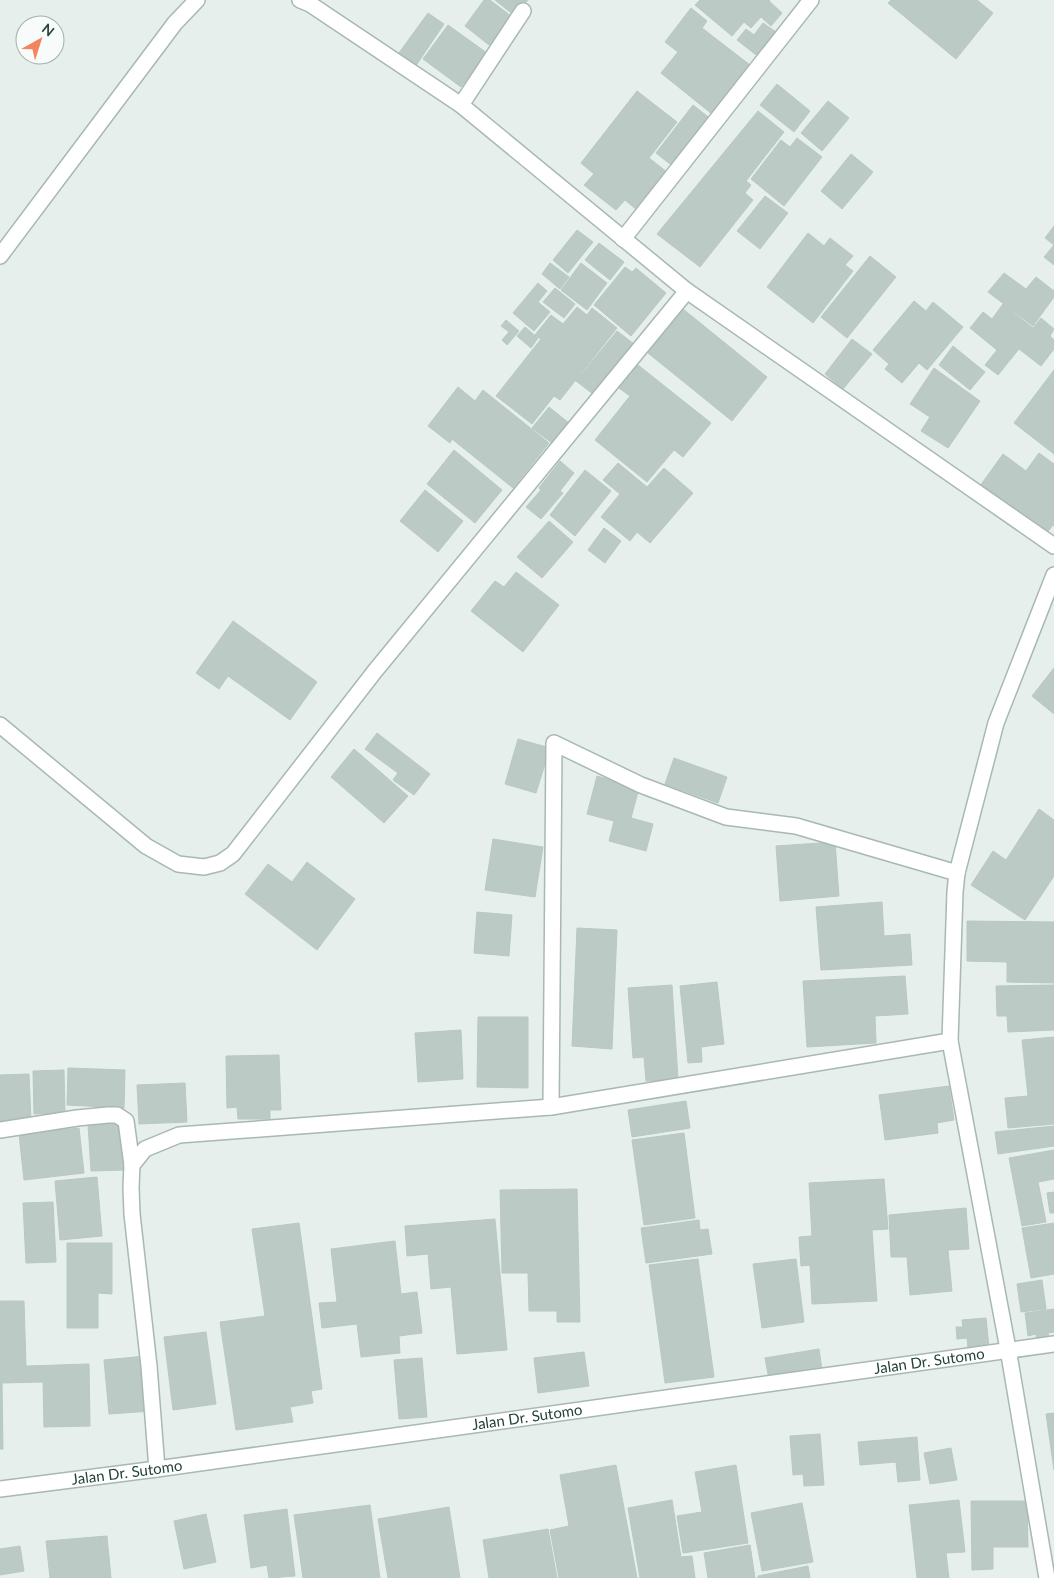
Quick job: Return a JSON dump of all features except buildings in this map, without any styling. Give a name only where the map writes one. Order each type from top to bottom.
[{"type":"street","points":[[0,256],[174,23],[197,0]]},
{"type":"street","points":[[300,0],[310,4],[461,105],[687,291],[1054,546]]},
{"type":"street","points":[[623,239],[811,0]]},
{"type":"street","points":[[461,105],[523,11]]},
{"type":"street","points":[[0,725],[146,846],[178,864],[204,867],[220,863],[233,854],[375,671],[687,291]]},
{"type":"street","points":[[1047,1578],[1008,1350],[950,1041],[957,873],[996,723],[1054,575]]},
{"type":"street","points":[[551,1107],[554,743],[640,785],[726,817],[796,826],[957,873]]},
{"type":"street","points":[[132,1165],[146,1149],[179,1135],[551,1107],[950,1041]]},
{"type":"street","points":[[0,1130],[108,1115],[117,1115],[126,1121],[132,1165],[132,1214],[149,1366],[157,1469]]},
{"type":"street","name":"Jalan Dr. Sutomo","points":[[0,1489],[157,1469],[1054,1344]]}]
